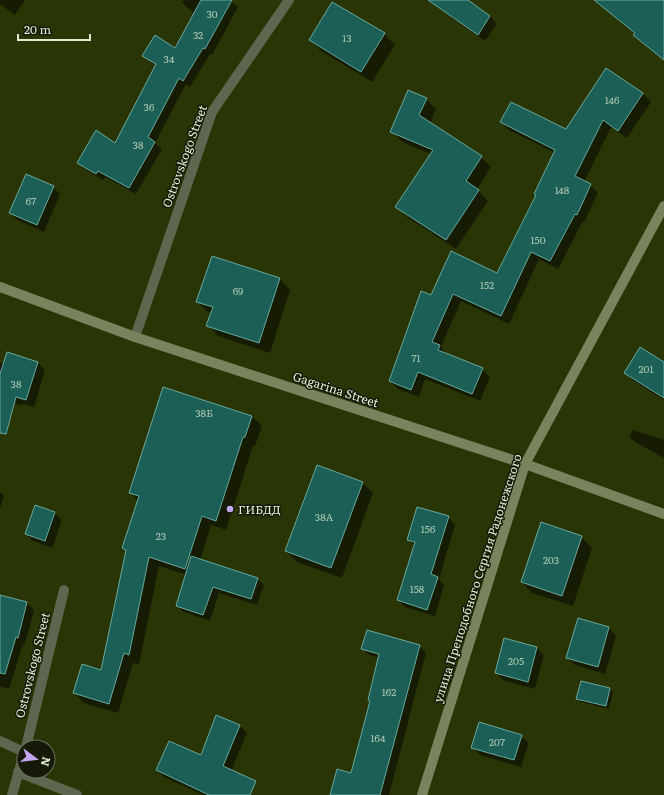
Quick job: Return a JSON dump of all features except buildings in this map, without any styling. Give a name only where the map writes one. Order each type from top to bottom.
[{"type":"street","name":"Ostrovskogo Street","points":[[135,337],[212,112],[289,0]]},
{"type":"street","name":"улица Преподобного Сергия Радонежского","points":[[422,795],[525,464],[664,206]]},
{"type":"street","name":"Gagarina Street","points":[[0,287],[135,337],[525,464],[664,514]]},
{"type":"street","name":"Ostrovskogo Street","points":[[28,739],[64,590]]},
{"type":"street","points":[[0,741],[16,749]]},
{"type":"street","points":[[12,795],[16,779]]},
{"type":"street","points":[[36,779],[77,795]]},
{"type":"place","name":"ГИБДД","points":[[230,509]]}]
